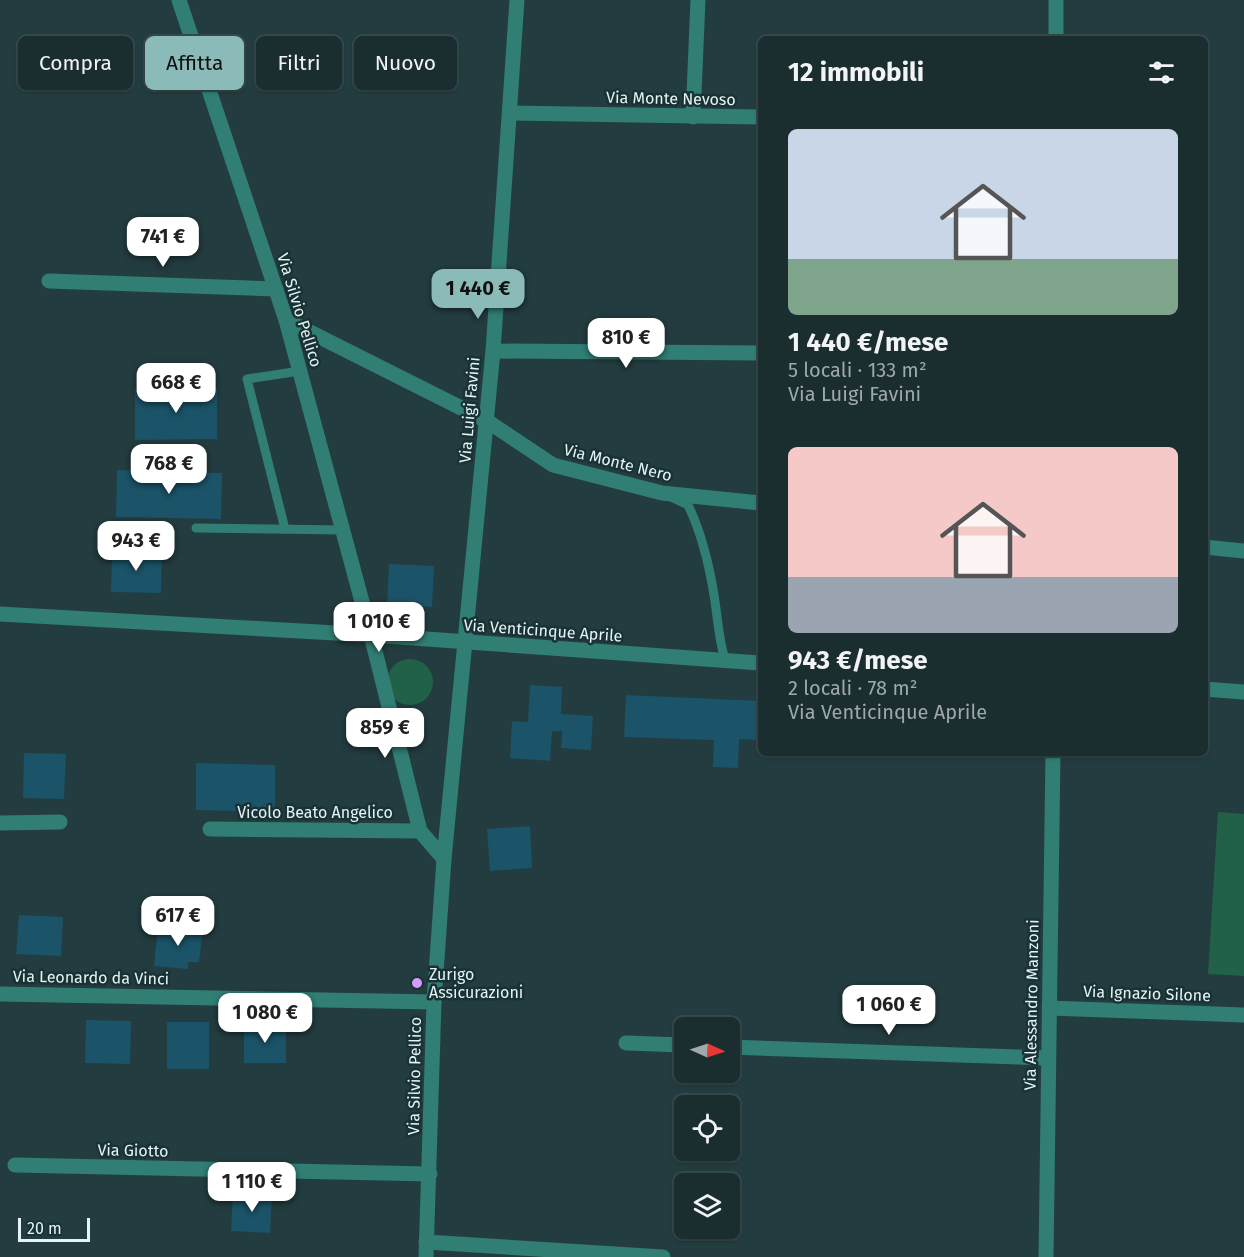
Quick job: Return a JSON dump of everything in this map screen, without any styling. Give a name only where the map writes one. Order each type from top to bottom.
[{"type":"street","name":"Via Silvio Pellico","points":[[179,0],[286,320],[371,635],[420,831]]},
{"type":"street","name":"Via Luigi Favini","points":[[444,859],[487,422],[517,0]]},
{"type":"street","points":[[693,117],[698,0]]},
{"type":"street","points":[[1056,0],[1056,36]]},
{"type":"street","name":"Via Monte Nevoso","points":[[510,113],[758,117]]},
{"type":"street","points":[[49,281],[276,289]]},
{"type":"street","name":"Via Monte Nero","points":[[286,320],[487,422],[553,465],[662,493],[758,503]]},
{"type":"street","points":[[493,351],[758,353]]},
{"type":"street","points":[[1208,547],[1244,551]]},
{"type":"street","name":"Via Venticinque Aprile","points":[[0,614],[371,635],[758,663]]},
{"type":"street","points":[[1208,689],[1244,692]]},
{"type":"street","name":"Via Alessandro Manzoni","points":[[1047,1254],[1053,756]]},
{"type":"street","points":[[0,823],[60,822]]},
{"type":"street","name":"Vicolo Beato Angelico","points":[[210,829],[420,831]]},
{"type":"street","points":[[420,831],[444,859]]},
{"type":"street","name":"Via Silvio Pellico","points":[[426,1249],[434,1002],[444,859]]},
{"type":"street","name":"Via Leonardo da Vinci","points":[[0,994],[434,1002]]},
{"type":"street","name":"Via Ignazio Silone","points":[[1049,1008],[1244,1015]]},
{"type":"street","points":[[626,1043],[674,1045]]},
{"type":"street","points":[[740,1047],[1048,1058]]},
{"type":"street","name":"Via Giotto","points":[[15,1165],[430,1174]]},
{"type":"street","points":[[426,1249],[663,1257]]},
{"type":"lane","points":[[285,529],[247,379],[300,371]]},
{"type":"lane","points":[[662,493],[688,505],[700,530],[715,597],[717,634],[725,660]]},
{"type":"lane","points":[[196,528],[343,530]]},
{"type":"green space","points":[[410,659],[426,666],[433,682],[426,698],[410,705],[394,698],[387,682],[394,666]]},
{"type":"green space","points":[[1218,812],[1244,814],[1244,976],[1208,974]]},
{"type":"building","points":[[217,388],[217,439],[135,440],[135,389]]},
{"type":"building","points":[[117,470],[222,473],[221,519],[116,517]]},
{"type":"building","points":[[112,552],[162,553],[161,593],[111,592]]},
{"type":"building","points":[[389,564],[434,566],[432,607],[387,605]]},
{"type":"building","points":[[530,685],[562,687],[561,714],[593,716],[591,750],[561,748],[562,731],[552,731],[550,761],[510,758],[512,721],[528,722]]},
{"type":"building","points":[[626,695],[758,701],[758,740],[739,739],[738,768],[713,767],[714,740],[624,737]]},
{"type":"building","points":[[24,753],[66,754],[64,799],[23,798]]},
{"type":"building","points":[[196,763],[275,765],[275,812],[196,810]]},
{"type":"building","points":[[530,826],[532,868],[490,871],[487,829]]},
{"type":"building","points":[[19,915],[63,917],[61,956],[16,954]]},
{"type":"building","points":[[158,925],[203,929],[199,962],[188,962],[188,969],[154,966]]},
{"type":"building","points":[[86,1020],[131,1021],[130,1064],[85,1063]]},
{"type":"building","points":[[167,1022],[209,1022],[209,1069],[167,1069]]},
{"type":"building","points":[[244,1026],[286,1026],[286,1063],[244,1063]]},
{"type":"building","points":[[233,1193],[272,1194],[270,1233],[231,1231]]},
{"type":"place","name":"Zurigo Assicurazioni","points":[[417,983]]}]
